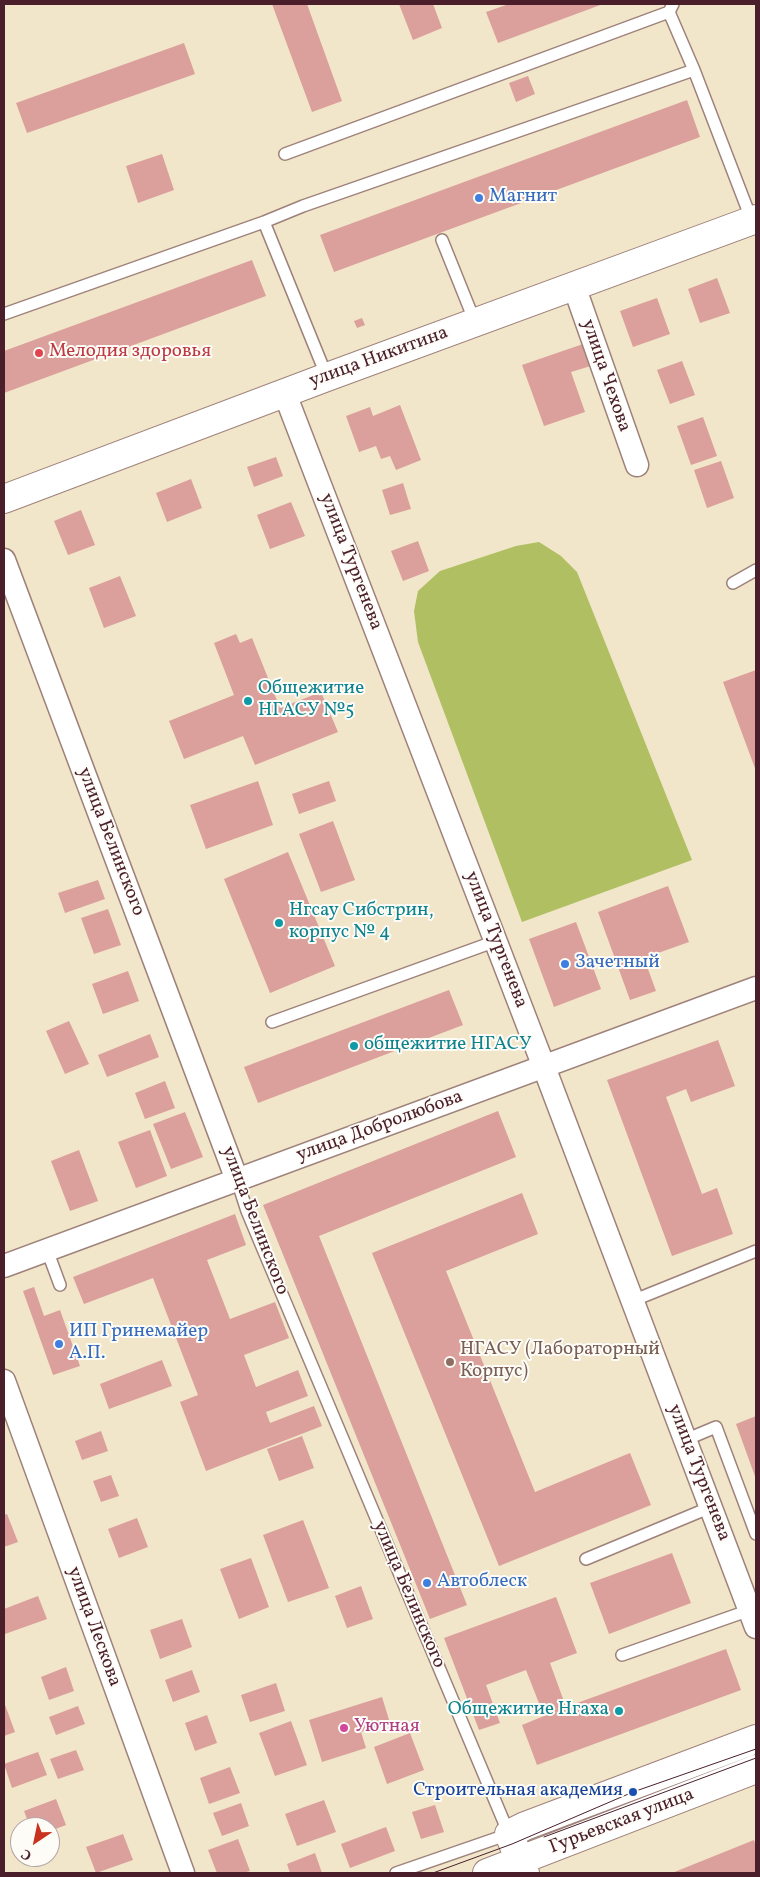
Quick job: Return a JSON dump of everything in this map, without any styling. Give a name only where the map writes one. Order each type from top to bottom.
[{"type":"main road","name":"улица Никитина","points":[[4,499],[326,377],[754,220]]},
{"type":"main road","name":"Гурьевская улица","points":[[509,1834],[525,1826],[756,1739]]},
{"type":"main road","name":"Гурьевская улица","points":[[487,1873],[522,1867],[756,1769]]},
{"type":"main road","name":"улица Белинского","points":[[509,1834],[522,1867]]},
{"type":"street","name":"улица Чехова","points":[[574,286],[637,466]]},
{"type":"street","name":"улица Тургенева","points":[[285,394],[496,941],[753,1619]]},
{"type":"street","name":"улица Белинского","points":[[4,560],[237,1180]]},
{"type":"street","name":"улица Добролюбова","points":[[4,1266],[756,988]]},
{"type":"street","name":"улица Лескова","points":[[4,1381],[183,1873]]},
{"type":"lane","points":[[285,154],[671,8],[754,220]]},
{"type":"lane","points":[[4,314],[264,222],[303,206],[694,70]]},
{"type":"lane","points":[[264,222],[326,377]]},
{"type":"lane","points":[[442,240],[475,322]]},
{"type":"lane","points":[[733,583],[756,570]]},
{"type":"lane","points":[[272,1022],[496,941]]},
{"type":"lane","name":"улица Белинского","points":[[237,1180],[251,1220],[509,1834]]},
{"type":"lane","points":[[47,1250],[60,1285]]},
{"type":"lane","points":[[632,1301],[756,1251]]},
{"type":"lane","points":[[685,1440],[716,1427],[756,1534]]},
{"type":"lane","points":[[586,1559],[711,1508]]},
{"type":"lane","points":[[622,1654],[753,1619]]},
{"type":"lane","points":[[396,1873],[509,1834]]},
{"type":"green space","points":[[539,542],[561,556],[577,572],[692,860],[522,922],[418,642],[414,611],[418,591],[440,571],[516,546]]},
{"type":"building","points":[[272,4],[307,4],[342,101],[312,112]]},
{"type":"building","points":[[399,4],[433,4],[442,28],[413,40]]},
{"type":"building","points":[[509,4],[603,4],[498,43],[486,12]]},
{"type":"building","points":[[184,43],[195,74],[27,133],[16,103]]},
{"type":"building","points":[[528,76],[535,94],[516,102],[509,83]]},
{"type":"building","points":[[687,100],[700,137],[334,272],[320,235]]},
{"type":"building","points":[[162,154],[174,190],[138,203],[126,166]]},
{"type":"building","points":[[252,260],[266,296],[4,393],[4,351]]},
{"type":"building","points":[[717,278],[730,313],[700,323],[688,289]]},
{"type":"building","points":[[657,298],[670,334],[633,347],[620,311]]},
{"type":"building","points":[[362,318],[365,325],[357,328],[354,321]]},
{"type":"building","points":[[586,343],[594,365],[571,372],[585,412],[544,426],[522,365]]},
{"type":"building","points":[[682,361],[695,395],[670,404],[657,370]]},
{"type":"building","points":[[400,405],[421,460],[396,470],[390,456],[381,459],[376,446],[359,452],[346,416],[370,407],[373,416]]},
{"type":"building","points":[[703,417],[717,456],[691,465],[677,426]]},
{"type":"building","points":[[276,457],[283,476],[254,487],[247,467]]},
{"type":"building","points":[[721,461],[734,498],[707,508],[694,470]]},
{"type":"building","points":[[191,479],[202,508],[167,522],[156,493]]},
{"type":"building","points":[[403,483],[411,509],[390,515],[382,490]]},
{"type":"building","points":[[291,502],[305,536],[270,549],[257,515]]},
{"type":"building","points":[[81,510],[95,545],[68,555],[54,521]]},
{"type":"building","points":[[418,541],[429,571],[403,581],[391,551]]},
{"type":"building","points":[[120,576],[136,616],[104,628],[89,588]]},
{"type":"building","name":"Общежитие НГАСУ №5","points":[[236,634],[240,643],[252,638],[280,708],[321,692],[338,732],[255,765],[243,736],[184,759],[169,721],[234,695],[214,643]]},
{"type":"building","points":[[756,670],[756,771],[723,682]]},
{"type":"building","points":[[258,781],[273,825],[206,849],[190,805]]},
{"type":"building","points":[[329,781],[336,801],[299,814],[292,794]]},
{"type":"building","points":[[333,821],[355,880],[321,892],[299,834]]},
{"type":"building","name":"Нгсау Сибстрин, корпус № 4","points":[[288,852],[335,966],[270,993],[224,879]]},
{"type":"building","points":[[98,880],[105,899],[65,913],[58,893]]},
{"type":"building","points":[[668,886],[689,942],[644,958],[656,991],[630,1000],[598,912]]},
{"type":"building","points":[[108,909],[121,945],[94,954],[81,918]]},
{"type":"building","name":"Зачетный","points":[[576,922],[601,989],[554,1007],[529,939]]},
{"type":"building","points":[[128,971],[139,1001],[103,1014],[92,984]]},
{"type":"building","name":"общежитие НГАСУ","points":[[449,990],[463,1025],[258,1103],[244,1067]]},
{"type":"building","points":[[69,1021],[89,1064],[65,1074],[46,1031]]},
{"type":"building","points":[[150,1034],[159,1057],[107,1077],[98,1055]]},
{"type":"building","points":[[718,1040],[735,1086],[691,1102],[686,1089],[666,1097],[702,1194],[717,1188],[733,1234],[672,1256],[607,1080]]},
{"type":"building","points":[[165,1081],[175,1108],[145,1119],[135,1093]]},
{"type":"building","points":[[498,1111],[516,1157],[319,1236],[467,1605],[430,1619],[263,1205]]},
{"type":"building","points":[[185,1112],[203,1157],[171,1169],[153,1124]]},
{"type":"building","points":[[150,1130],[167,1176],[136,1188],[118,1142]]},
{"type":"building","points":[[79,1150],[98,1201],[70,1211],[51,1161]]},
{"type":"building","name":"НГАСУ (Лабораторный Корпус)","points":[[522,1193],[538,1234],[446,1271],[535,1492],[630,1453],[651,1505],[499,1566],[372,1253]]},
{"type":"building","points":[[235,1214],[246,1245],[207,1260],[230,1319],[275,1302],[289,1338],[244,1355],[256,1387],[298,1370],[308,1396],[266,1412],[270,1423],[314,1406],[322,1426],[206,1471],[180,1402],[198,1395],[153,1278],[84,1304],[73,1277]]},
{"type":"building","points":[[34,1287],[44,1316],[60,1310],[80,1366],[53,1375],[23,1291]]},
{"type":"building","points":[[162,1360],[172,1386],[109,1409],[100,1384]]},
{"type":"building","points":[[756,1416],[756,1479],[736,1424]]},
{"type":"building","points":[[101,1431],[108,1451],[82,1460],[75,1441]]},
{"type":"building","points":[[302,1436],[314,1468],[279,1481],[267,1449]]},
{"type":"building","points":[[111,1475],[119,1496],[101,1502],[93,1481]]},
{"type":"building","points":[[7,1514],[18,1542],[4,1547],[4,1515]]},
{"type":"building","points":[[137,1518],[148,1547],[119,1558],[108,1529]]},
{"type":"building","points":[[303,1520],[329,1588],[288,1602],[263,1535]]},
{"type":"building","points":[[672,1553],[691,1603],[609,1634],[590,1583]]},
{"type":"building","points":[[251,1558],[269,1607],[239,1619],[220,1569]]},
{"type":"building","points":[[361,1586],[373,1619],[347,1628],[335,1596]]},
{"type":"building","points":[[38,1596],[47,1619],[5,1634],[4,1609]]},
{"type":"building","points":[[556,1597],[577,1653],[550,1663],[566,1707],[726,1649],[741,1690],[537,1765],[522,1725],[544,1716],[526,1670],[486,1685],[500,1723],[479,1730],[444,1638]]},
{"type":"building","points":[[182,1619],[192,1647],[160,1659],[150,1630]]},
{"type":"building","points":[[66,1667],[74,1691],[49,1700],[41,1677]]},
{"type":"building","points":[[192,1670],[200,1692],[173,1702],[165,1680]]},
{"type":"building","points":[[276,1683],[285,1711],[250,1722],[241,1695]]},
{"type":"building","name":"Уютная","points":[[382,1697],[390,1723],[361,1732],[366,1748],[322,1762],[309,1720]]},
{"type":"building","points":[[4,1702],[15,1732],[4,1736]]},
{"type":"building","points":[[78,1706],[85,1724],[56,1735],[49,1717]]},
{"type":"building","points":[[207,1715],[217,1743],[195,1751],[185,1723]]},
{"type":"building","points":[[291,1721],[307,1765],[275,1776],[259,1733]]},
{"type":"building","points":[[410,1733],[424,1770],[387,1784],[374,1747]]},
{"type":"building","points":[[76,1750],[84,1770],[58,1779],[50,1759]]},
{"type":"building","points":[[38,1752],[47,1775],[12,1788],[4,1764]]},
{"type":"building","points":[[230,1767],[240,1793],[209,1804],[200,1778]]},
{"type":"building","points":[[56,1799],[66,1825],[60,1827],[60,1817],[26,1817],[24,1811]]},
{"type":"building","points":[[324,1800],[336,1832],[297,1846],[285,1814]]},
{"type":"building","points":[[241,1803],[249,1826],[222,1836],[213,1813]]},
{"type":"building","points":[[435,1805],[444,1832],[421,1839],[412,1812]]},
{"type":"building","points":[[386,1827],[395,1851],[350,1868],[341,1844]]},
{"type":"building","points":[[123,1834],[133,1860],[96,1873],[86,1847]]},
{"type":"building","points":[[238,1839],[250,1871],[243,1873],[217,1873],[208,1850]]},
{"type":"building","points":[[754,1840],[756,1846],[756,1873],[672,1873]]},
{"type":"building","points":[[315,1853],[322,1873],[290,1873],[287,1864]]},
{"type":"tram line","points":[[433,1873],[512,1844],[633,1792],[756,1749]]},
{"type":"tram line","points":[[544,1837],[756,1758]]},
{"type":"place","name":"Магнит","points":[[479,198]]},
{"type":"place","name":"Мелодия здоровья","points":[[39,353]]},
{"type":"place","name":"Общежитие НГАСУ №5","points":[[248,701]]},
{"type":"place","name":"Нгсау Сибстрин, корпус № 4","points":[[279,923]]},
{"type":"place","name":"Зачетный","points":[[565,964]]},
{"type":"place","name":"общежитие НГАСУ","points":[[354,1046]]},
{"type":"place","name":"ИП Гринемайер А.П.","points":[[59,1344]]},
{"type":"place","name":"НГАСУ (Лабораторный Корпус)","points":[[450,1362]]},
{"type":"place","name":"Автоблеск","points":[[427,1583]]},
{"type":"place","name":"Общежитие Нгаха","points":[[619,1711]]},
{"type":"place","name":"Уютная","points":[[344,1728]]},
{"type":"place","name":"Строительная академия","points":[[633,1792]]}]
